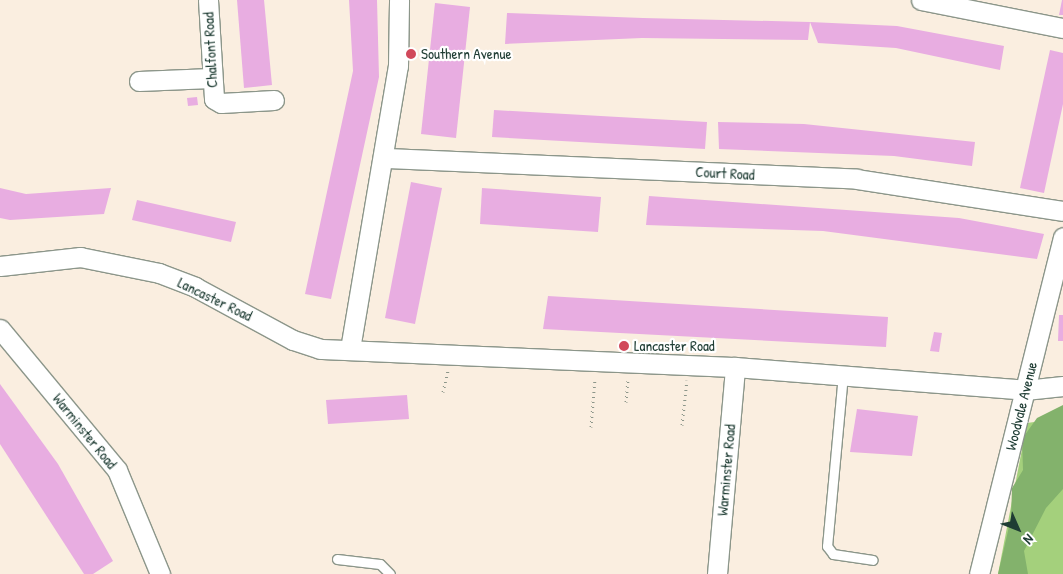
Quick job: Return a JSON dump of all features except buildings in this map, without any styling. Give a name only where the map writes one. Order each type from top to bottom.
[{"type":"street","name":"Chalfont Road","points":[[208,0],[211,78],[214,99],[222,103],[274,100]]},
{"type":"street","points":[[350,349],[385,158],[398,66],[399,0]]},
{"type":"street","points":[[921,0],[1063,28]]},
{"type":"street","points":[[139,81],[211,78]]},
{"type":"street","name":"Court Road","points":[[385,158],[856,179],[1063,211]]},
{"type":"street","name":"Woodvale Avenue","points":[[979,574],[1063,238]]},
{"type":"street","name":"Lancaster Road","points":[[1,267],[80,257],[139,267],[195,286],[307,346],[688,364],[843,374],[1025,390],[1063,386]]},
{"type":"street","name":"Warminster Road","points":[[0,329],[117,470],[160,574]]},
{"type":"street","name":"Warminster Road","points":[[717,574],[735,367]]},
{"type":"lane","points":[[843,374],[828,546],[833,554],[873,560]]},
{"type":"lane","points":[[337,559],[380,564],[390,574]]},
{"type":"path","points":[[592,427],[597,360]]},
{"type":"path","points":[[626,402],[630,361]]},
{"type":"path","points":[[682,425],[688,364]]},
{"type":"green space","points":[[1063,405],[1063,489],[1046,508],[1024,551],[1028,574],[998,574],[1011,518],[1012,488],[1023,470],[1022,439],[1037,418]]},
{"type":"green space","points":[[1063,418],[1063,574],[998,574],[1027,423]]},
{"type":"place","name":"Southern Avenue","points":[[411,54]]},
{"type":"place","name":"Lancaster Road","points":[[624,346]]}]
